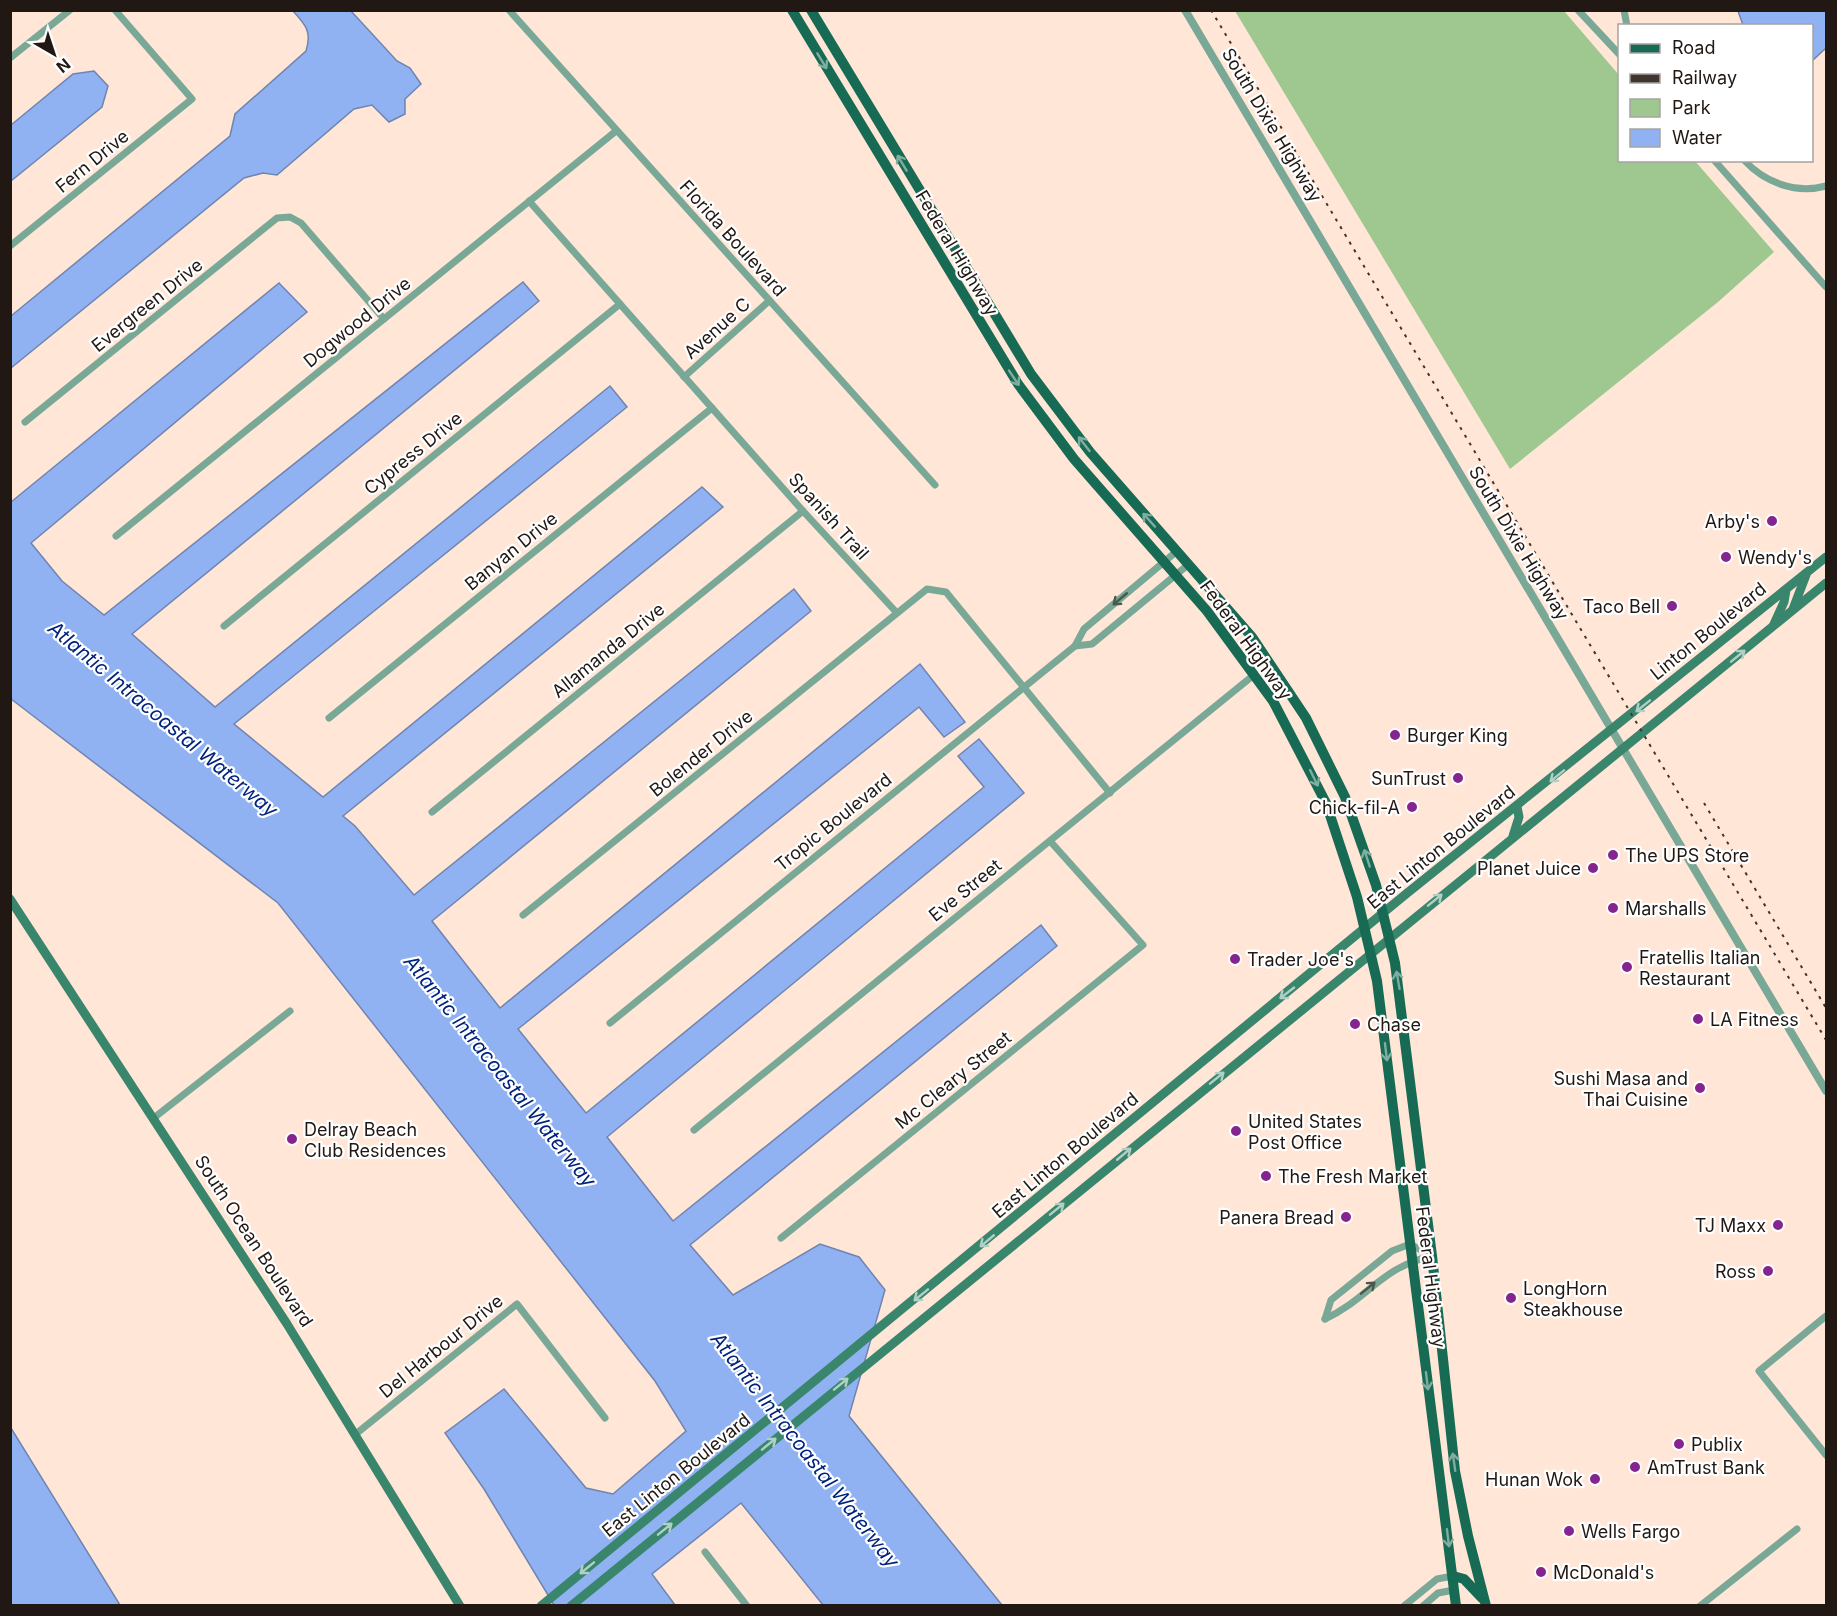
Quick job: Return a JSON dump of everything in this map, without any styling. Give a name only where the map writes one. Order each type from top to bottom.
[{"type":"main road","name":"Federal Highway","points":[[792,10],[982,328],[1074,459],[1176,574],[1255,674],[1301,750],[1326,803],[1348,865],[1377,981],[1456,1605]]},
{"type":"main road","name":"Federal Highway","points":[[811,10],[1001,328],[1057,410],[1110,476],[1252,637],[1306,718],[1353,817],[1384,914],[1400,994],[1432,1256],[1450,1432],[1464,1520],[1485,1603]]},
{"type":"main road","points":[[1035,406],[1057,410]]},
{"type":"main road","name":"Linton Boulevard","points":[[1611,732],[1827,557]]},
{"type":"main road","points":[[1792,611],[1807,572]]},
{"type":"main road","name":"Linton Boulevard","points":[[1622,749],[1827,583]]},
{"type":"main road","points":[[1771,628],[1784,602],[1786,590]]},
{"type":"main road","name":"East Linton Boulevard","points":[[541,1605],[1384,914],[1611,732]]},
{"type":"main road","name":"East Linton Boulevard","points":[[571,1605],[1622,749]]},
{"type":"main road","points":[[1514,836],[1519,817],[1517,807]]},
{"type":"main road","name":"South Ocean Boulevard","points":[[10,899],[155,1118],[357,1433],[460,1605]]},
{"type":"main road","points":[[1128,1123],[1142,1139]]},
{"type":"main road","points":[[1442,1490],[1452,1496],[1464,1520]]},
{"type":"main road","points":[[1453,1576],[1468,1582],[1485,1603]]},
{"type":"street","points":[[10,58],[70,10]]},
{"type":"street","name":"Fern Drive","points":[[10,246],[192,99],[115,10]]},
{"type":"street","name":"Florida Boulevard","points":[[509,10],[935,485]]},
{"type":"street","name":"South Dixie Highway","points":[[1185,10],[1611,732],[1827,1091]]},
{"type":"street","points":[[1578,10],[1618,53]]},
{"type":"street","name":"Dogwood Drive","points":[[116,536],[616,131]]},
{"type":"street","points":[[1716,162],[1827,287]]},
{"type":"street","points":[[1746,162],[1760,175],[1784,186],[1809,189],[1827,186]]},
{"type":"street","name":"Spanish Trail","points":[[529,201],[711,408],[897,613]]},
{"type":"street","name":"Evergreen Drive","points":[[25,422],[278,218],[290,217],[301,224],[384,319]]},
{"type":"street","name":"Avenue C","points":[[684,377],[769,301]]},
{"type":"street","name":"Cypress Drive","points":[[224,626],[620,304]]},
{"type":"street","name":"Banyan Drive","points":[[329,718],[711,408]]},
{"type":"street","name":"Allamanda Drive","points":[[432,812],[803,511]]},
{"type":"street","name":"Tropic Boulevard","points":[[610,1023],[1075,646],[1084,629],[1177,551]]},
{"type":"street","name":"Tropic Boulevard","points":[[1075,646],[1092,644],[1189,564]]},
{"type":"street","points":[[897,613],[927,590],[934,588],[946,592],[1110,793]]},
{"type":"street","name":"Bolender Drive","points":[[523,915],[897,613]]},
{"type":"street","name":"Eve Street","points":[[694,1130],[1255,674]]},
{"type":"street","name":"Mc Cleary Street","points":[[781,1238],[1143,945],[1050,841]]},
{"type":"street","points":[[155,1118],[290,1011]]},
{"type":"street","points":[[1410,1244],[1432,1256],[1412,1260],[1389,1272],[1339,1312],[1325,1319],[1331,1300],[1392,1251],[1410,1244]]},
{"type":"street","name":"Del Harbour Drive","points":[[357,1433],[517,1304],[604,1418]]},
{"type":"street","points":[[1827,1316],[1759,1371],[1827,1455]]},
{"type":"street","points":[[1700,1605],[1797,1529]]},
{"type":"street","points":[[705,1552],[747,1605]]},
{"type":"street","points":[[1404,1605],[1437,1579],[1453,1576]]},
{"type":"street","points":[[1423,1605],[1438,1593],[1454,1590]]},
{"type":"green space","points":[[1235,11],[1564,11],[1618,74],[1618,162],[1696,162],[1774,252],[1718,302],[1510,469]]},
{"type":"water","points":[[293,11],[351,11],[397,61],[410,68],[421,84],[405,99],[405,114],[389,122],[372,105],[354,109],[277,175],[263,173],[244,178],[11,368],[11,316],[230,136],[235,114],[306,51],[307,29]]},
{"type":"water","points":[[1738,11],[1826,11],[1826,48],[1813,60],[1813,24],[1743,24]]},
{"type":"water","points":[[94,71],[108,86],[102,107],[11,181],[11,125],[73,74]]},
{"type":"water","name":"Atlantic Intracoastal Waterway","points":[[523,282],[539,301],[132,634],[215,707],[610,386],[627,407],[234,724],[323,797],[702,487],[723,507],[343,816],[355,826],[414,895],[794,589],[811,611],[432,921],[500,1008],[920,664],[965,722],[944,737],[919,707],[518,1029],[586,1113],[984,787],[958,756],[979,739],[1024,793],[607,1137],[673,1221],[1041,925],[1057,946],[690,1245],[733,1295],[820,1244],[859,1257],[885,1290],[849,1416],[1002,1605],[823,1605],[741,1503],[652,1574],[675,1605],[554,1605],[484,1489],[445,1433],[504,1389],[586,1488],[613,1494],[686,1431],[655,1381],[278,903],[11,699],[11,502],[279,283],[307,312],[31,543],[62,581],[104,615]]},
{"type":"water","points":[[11,1428],[120,1605],[11,1605]]},
{"type":"railway","points":[[1211,10],[1826,1040]]},
{"type":"railway","points":[[1704,803],[1826,1008]]},
{"type":"place","name":"Arby's","points":[[1772,521]]},
{"type":"place","name":"Wendy's","points":[[1726,557]]},
{"type":"place","name":"Taco Bell","points":[[1672,606]]},
{"type":"place","name":"Burger King","points":[[1395,735]]},
{"type":"place","name":"SunTrust","points":[[1458,778]]},
{"type":"place","name":"Chick-fil-A","points":[[1412,807]]},
{"type":"place","name":"The UPS Store","points":[[1613,855]]},
{"type":"place","name":"Planet Juice","points":[[1593,868]]},
{"type":"place","name":"Marshalls","points":[[1613,908]]},
{"type":"place","name":"Trader Joe's","points":[[1235,959]]},
{"type":"place","name":"Fratellis Italian Restaurant","points":[[1627,967]]},
{"type":"place","name":"LA Fitness","points":[[1698,1019]]},
{"type":"place","name":"Chase","points":[[1355,1024]]},
{"type":"place","name":"Sushi Masa and Thai Cuisine","points":[[1700,1088]]},
{"type":"place","name":"United States Post Office","points":[[1236,1131]]},
{"type":"place","name":"Delray Beach Club Residences","points":[[292,1139]]},
{"type":"place","name":"The Fresh Market","points":[[1266,1176]]},
{"type":"place","name":"Panera Bread","points":[[1346,1217]]},
{"type":"place","name":"TJ Maxx","points":[[1778,1225]]},
{"type":"place","name":"Ross","points":[[1768,1271]]},
{"type":"place","name":"LongHorn Steakhouse","points":[[1511,1298]]},
{"type":"place","name":"Publix","points":[[1679,1444]]},
{"type":"place","name":"AmTrust Bank","points":[[1635,1467]]},
{"type":"place","name":"Hunan Wok","points":[[1595,1479]]},
{"type":"place","name":"Wells Fargo","points":[[1569,1531]]},
{"type":"place","name":"McDonald's","points":[[1541,1572]]}]
